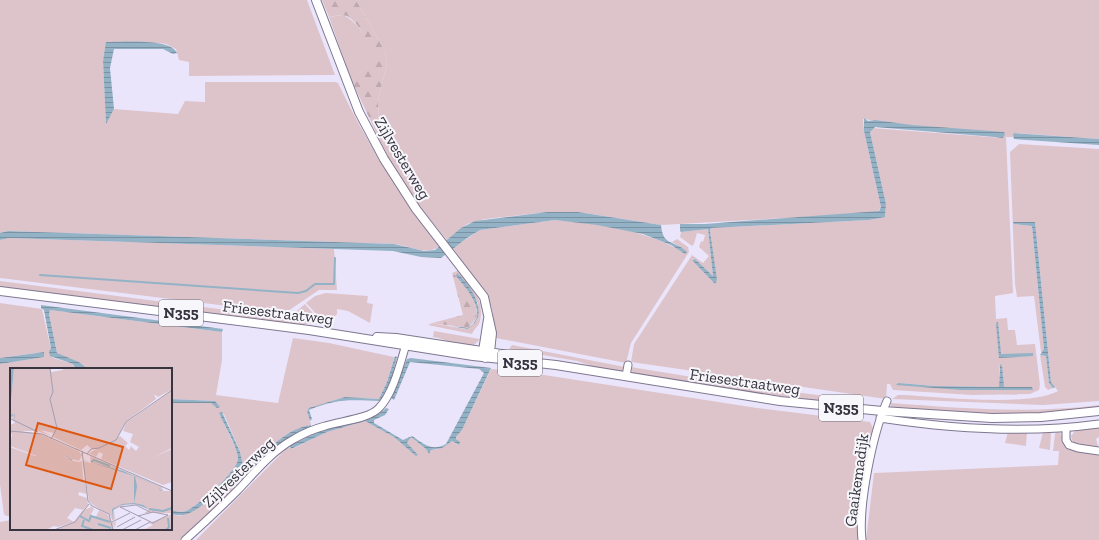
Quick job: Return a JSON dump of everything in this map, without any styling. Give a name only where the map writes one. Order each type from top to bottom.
[{"type":"main road","name":"Zijlvesterweg","points":[[316,0],[359,112],[400,186],[482,292],[489,316],[486,354]]},
{"type":"main road","name":"Friesestraatweg","points":[[0,290],[407,342],[780,401],[881,415],[1015,418],[1099,411]]},
{"type":"street","name":"Zijlvesterweg","points":[[185,540],[213,516],[255,472],[285,445],[305,433],[377,411],[390,391],[407,342]]},
{"type":"street","points":[[626,376],[628,365]]},
{"type":"street","name":"Gaaikemadijk","points":[[862,540],[863,507],[881,415],[887,401]]},
{"type":"street","name":"Friesestraatweg","points":[[881,415],[922,424],[992,429],[1066,429],[1099,424]]},
{"type":"street","points":[[1066,429],[1066,440],[1068,444],[1078,448],[1099,452]]},
{"type":"green space","points":[[0,0],[307,0],[335,75],[189,76],[189,62],[179,60],[176,49],[166,44],[107,42],[103,61],[106,123],[114,109],[178,114],[185,101],[205,102],[205,82],[338,83],[371,146],[410,205],[439,243],[438,247],[422,250],[394,244],[8,231],[0,233]]},
{"type":"green space","points":[[322,0],[356,0],[385,51],[387,64],[378,100],[380,141],[351,79],[370,63],[372,55],[371,49],[365,36],[356,23],[345,15],[329,17]]},
{"type":"green space","points":[[356,0],[1099,0],[1099,139],[1015,133],[1013,137],[1006,137],[1013,293],[995,296],[996,319],[1007,318],[1008,330],[1015,330],[1017,345],[1035,344],[1040,385],[1039,390],[1030,394],[972,395],[893,390],[890,384],[887,384],[886,399],[631,362],[634,344],[692,255],[703,263],[709,256],[699,247],[701,241],[703,242],[705,235],[697,233],[692,246],[680,237],[681,232],[708,229],[713,276],[695,259],[692,259],[715,284],[710,231],[711,228],[869,220],[885,217],[886,204],[870,132],[872,128],[1003,138],[863,119],[864,131],[881,207],[875,213],[661,225],[578,212],[547,212],[485,219],[467,224],[447,240],[415,201],[392,165],[380,141],[378,100],[387,64],[385,51]],"holes":[[[999,365],[1004,387],[1033,390],[960,390],[898,383],[935,386],[999,387]]]},
{"type":"green space","points":[[343,15],[359,27],[368,41],[372,54],[371,63],[363,71],[351,79],[329,17]]},
{"type":"green space","points":[[1019,144],[1099,149],[1099,401],[1043,405],[892,399],[898,395],[905,395],[984,400],[1027,399],[1045,396],[1058,391],[1051,382],[1035,222],[1014,224],[1032,226],[1044,349],[1043,352],[1041,352],[1034,296],[1017,297],[1015,284],[1010,152]]},
{"type":"green space","points":[[555,220],[622,229],[655,239],[685,253],[681,247],[672,242],[677,239],[688,247],[689,252],[631,343],[626,363],[496,338],[492,308],[488,297],[453,248],[480,230]]},
{"type":"green space","points":[[9,238],[334,249],[337,290],[319,290],[285,313],[0,278],[0,240]]},
{"type":"green space","points":[[459,270],[476,293],[481,306],[479,323],[472,334],[428,325],[432,323],[465,329],[473,325],[478,318],[478,303],[458,274],[456,276],[452,273]]},
{"type":"green space","points":[[452,273],[467,287],[476,306],[476,319],[468,328],[432,323],[463,315]]},
{"type":"green space","points":[[0,281],[282,317],[292,315],[305,304],[318,319],[323,321],[301,325],[0,287]]},
{"type":"green space","points":[[326,293],[368,296],[367,303],[373,304],[370,323],[348,311],[337,309],[337,314],[333,318],[319,317],[306,303],[315,296]]},
{"type":"green space","points":[[0,303],[42,309],[53,358],[73,364],[75,368],[10,368],[10,516],[6,516],[4,514],[0,485],[0,364],[44,357],[43,352],[0,358]]},
{"type":"green space","points":[[50,310],[222,332],[222,360],[216,395],[278,403],[293,338],[329,343],[394,357],[394,359],[387,382],[379,399],[345,397],[307,410],[311,425],[306,426],[265,452],[250,469],[243,465],[240,452],[224,414],[219,413],[236,449],[238,458],[237,464],[229,476],[206,497],[186,511],[178,512],[172,510],[172,403],[211,403],[217,407],[215,401],[172,399],[172,368],[87,368],[79,362],[59,355],[57,353],[49,314]]},
{"type":"green space","points":[[434,331],[480,339],[474,345],[469,346],[433,337]]},
{"type":"green space","points":[[512,345],[625,367],[621,372],[601,369],[577,361],[509,349]]},
{"type":"green space","points":[[1040,355],[1046,356],[1049,383],[1053,388],[1048,390],[1045,387]]},
{"type":"green space","points":[[631,367],[741,385],[863,401],[861,405],[858,406],[734,390],[633,374]]},
{"type":"green space","points":[[491,369],[525,372],[757,408],[870,422],[873,428],[858,508],[858,540],[196,540],[288,447],[292,449],[327,432],[365,421],[394,437],[417,456],[407,443],[411,437],[426,449],[429,454],[431,450],[438,449],[452,441],[458,445],[456,437],[462,430]]},
{"type":"green space","points":[[891,403],[1021,410],[1073,408],[1099,405],[1099,408],[1034,414],[1003,414],[891,408]]},
{"type":"green space","points":[[1099,427],[1099,437],[1096,439],[1099,449],[1082,447],[1074,443],[1072,440],[1071,436],[1076,430]]},
{"type":"green space","points":[[1057,431],[1061,434],[1063,440],[1070,448],[1080,452],[1099,454],[1099,540],[866,540],[874,473],[1058,465],[1059,451],[1053,451],[1055,434]]},
{"type":"green space","points":[[1008,432],[1027,432],[1026,446],[1005,443]]},
{"type":"green space","points":[[1043,432],[1051,433],[1050,450],[1039,448]]},
{"type":"green space","points":[[240,469],[245,471],[245,474],[212,513],[181,540],[0,540],[0,522],[10,520],[10,530],[172,530],[172,514],[180,516],[201,505]]},
{"type":"water","points":[[106,42],[156,43],[173,48],[177,53],[173,54],[163,49],[114,49],[110,68],[114,109],[106,124],[103,61]]},
{"type":"water","points":[[864,118],[868,121],[875,120],[912,125],[1004,132],[1005,134],[1003,138],[875,127],[870,132],[886,204],[885,217],[869,220],[711,228],[710,231],[717,280],[715,284],[692,260],[695,259],[713,276],[708,229],[681,232],[680,224],[705,224],[879,211],[881,207],[864,131]]},
{"type":"water","points":[[1014,133],[1099,139],[1099,145],[1014,139]]},
{"type":"water","points":[[547,212],[578,212],[661,225],[664,237],[687,252],[685,254],[671,245],[643,234],[597,225],[555,220],[480,230],[441,258],[421,257],[393,251],[9,238],[0,240],[0,233],[8,231],[394,244],[424,251],[435,250],[461,228],[475,221]]},
{"type":"water","points":[[1013,222],[1035,222],[1051,382],[1055,387],[1053,388],[1049,383],[1046,356],[1040,355],[1044,349],[1032,226],[1014,224]]},
{"type":"water","points":[[457,273],[473,293],[479,309],[478,317],[474,324],[467,329],[452,326],[468,328],[477,316],[477,309],[474,302],[466,288],[456,276]]},
{"type":"water","points":[[41,305],[223,329],[222,332],[50,310],[49,314],[57,353],[79,362],[87,368],[75,368],[73,364],[50,356],[49,352],[51,348],[44,310],[41,308]]},
{"type":"water","points":[[998,322],[1001,354],[1033,353],[1033,356],[999,358],[996,323]]},
{"type":"water","points":[[44,352],[44,357],[0,364],[0,358]]},
{"type":"water","points":[[395,356],[397,357],[391,380],[380,401],[352,400],[328,403],[309,410],[312,419],[310,421],[307,411],[309,408],[345,397],[379,399],[387,382]]},
{"type":"water","points":[[411,358],[491,368],[462,430],[456,437],[456,439],[460,442],[459,445],[452,441],[442,448],[431,450],[429,454],[426,449],[411,437],[407,443],[418,455],[416,456],[394,437],[365,421],[327,432],[291,449],[290,446],[314,434],[372,417],[386,408],[389,409],[385,415],[374,420],[374,423],[403,440],[412,436],[424,444],[432,447],[446,444],[484,373],[479,369],[410,362],[394,400],[391,398],[407,359]]},
{"type":"water","points":[[1000,364],[1002,366],[1004,387],[1032,387],[1033,390],[960,390],[896,385],[898,383],[935,386],[999,387]]},
{"type":"water","points":[[172,399],[215,401],[220,407],[217,408],[211,403],[172,403]]},
{"type":"water","points":[[222,412],[240,452],[243,465],[251,471],[248,475],[240,469],[215,494],[194,511],[183,515],[172,514],[172,510],[184,512],[199,503],[224,480],[236,465],[238,459],[237,454],[219,413]]},
{"type":"water","points":[[311,425],[311,427],[281,444],[256,467],[254,464],[279,440],[294,430]]},
{"type":"waterway","points":[[40,275],[298,293],[306,291],[315,284],[334,284],[335,258]]}]
